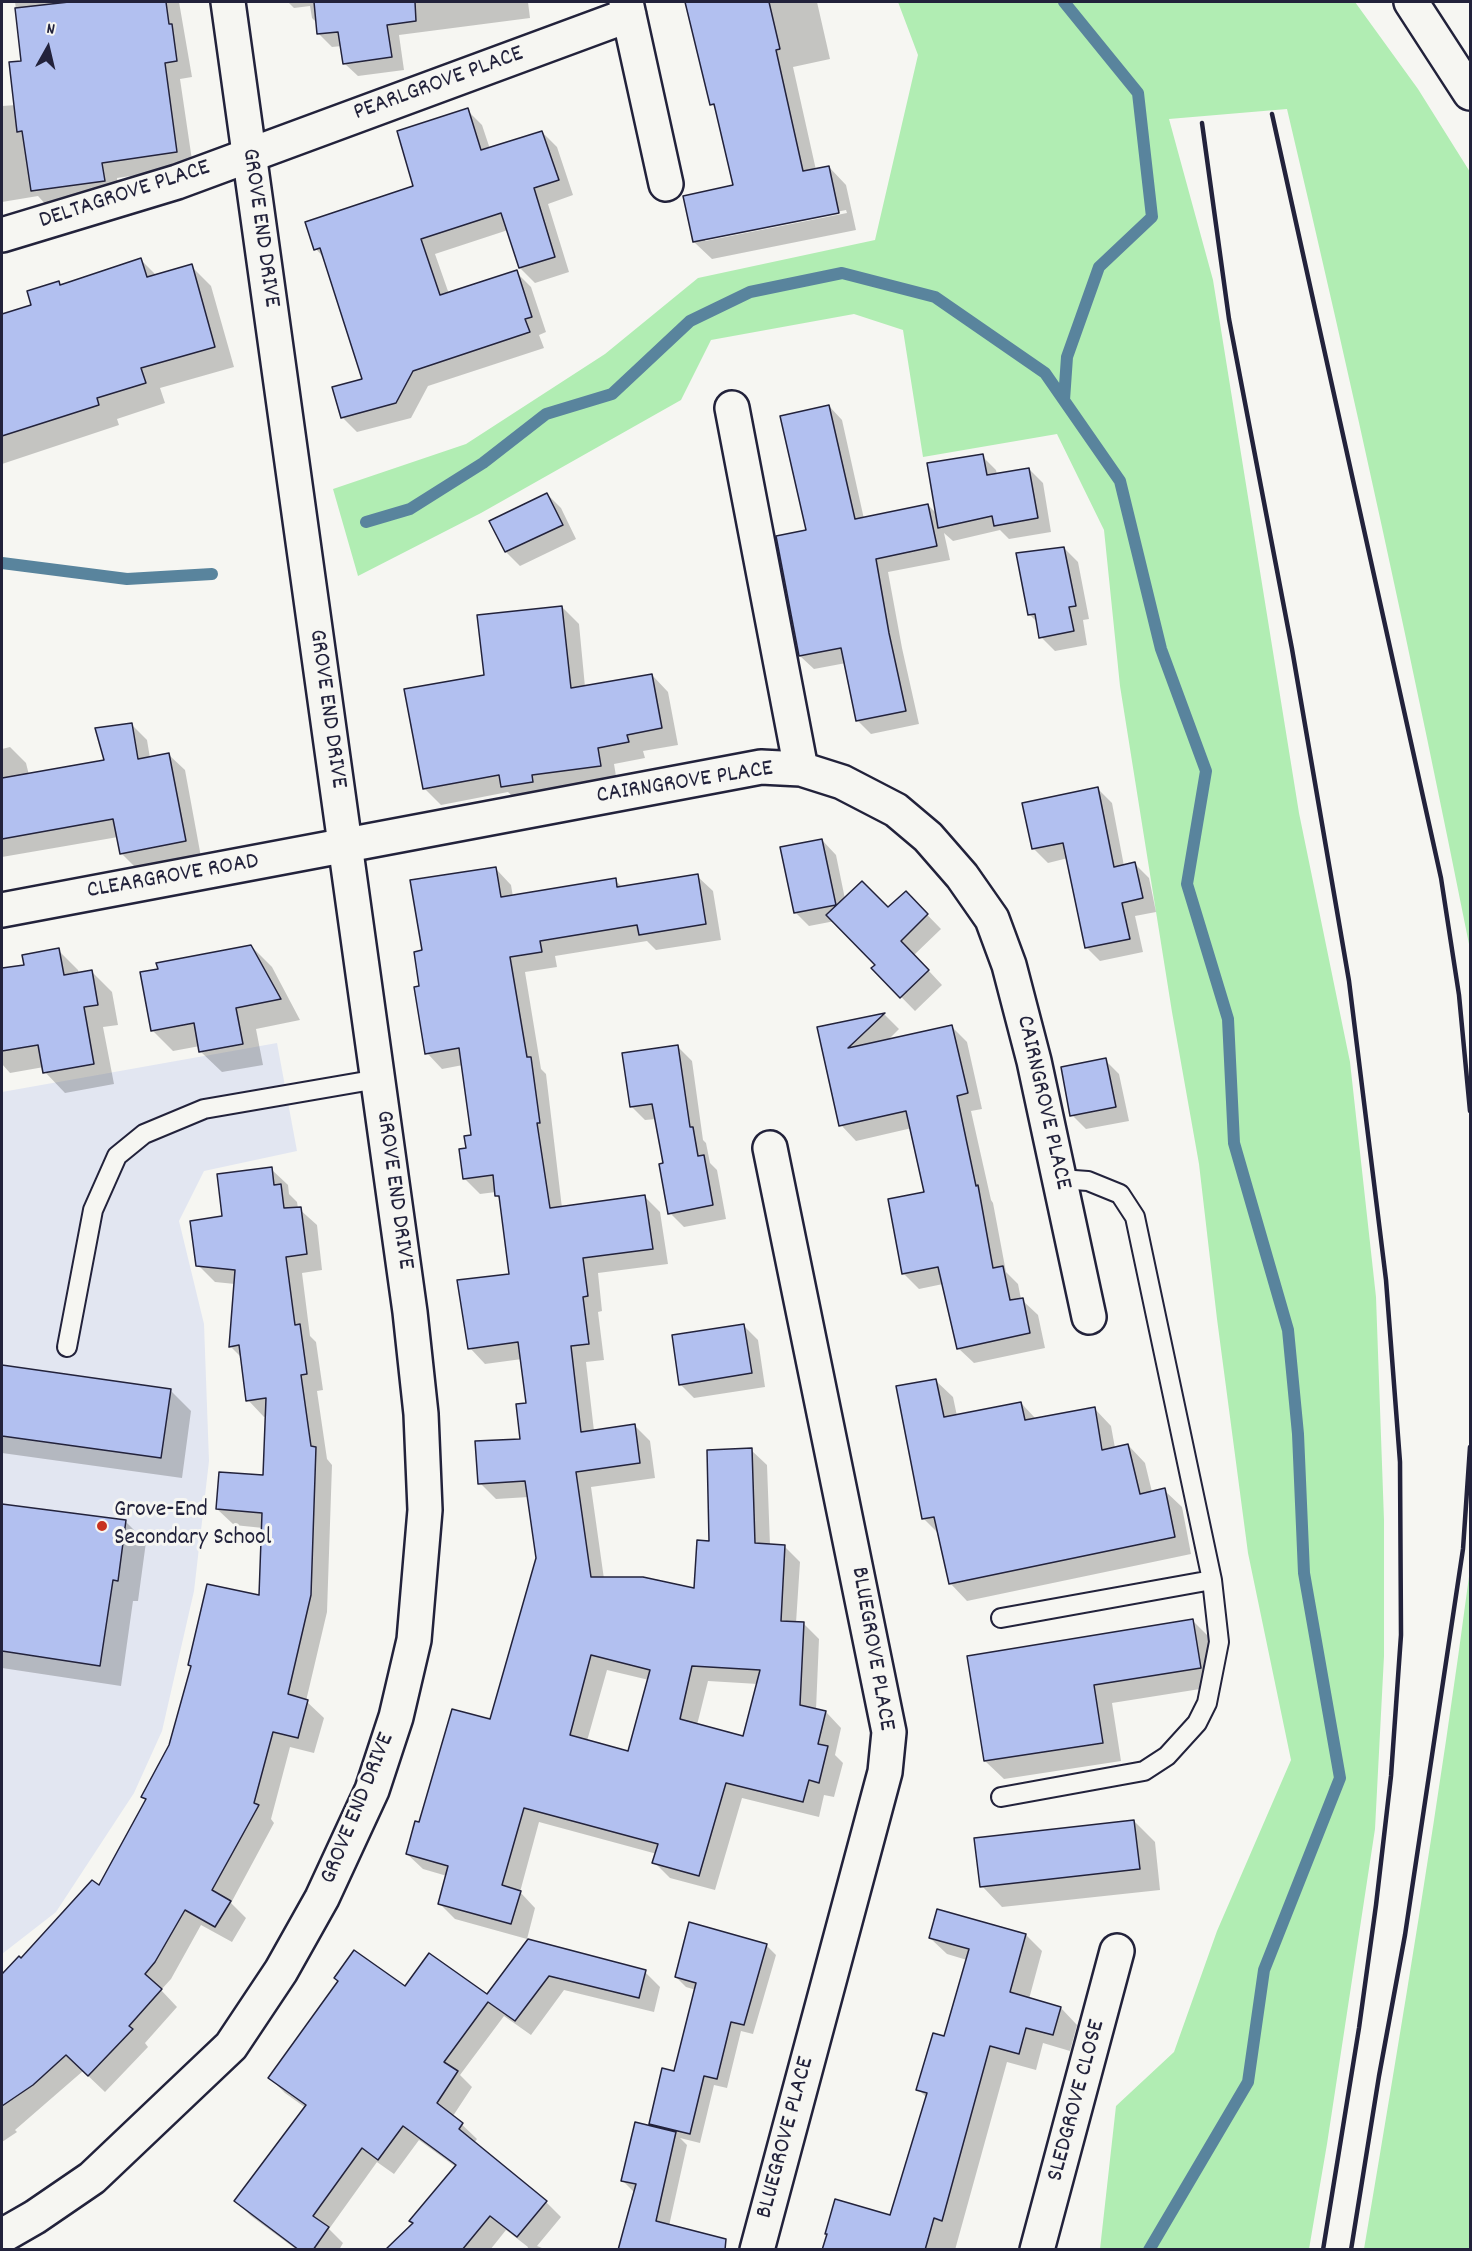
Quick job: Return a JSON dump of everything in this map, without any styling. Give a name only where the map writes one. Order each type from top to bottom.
[{"type":"street","name":"GROVE END DRIVE","points":[[2,2236],[35,2217],[92,2178],[231,2046],[281,1971],[331,1881],[372,1790],[396,1718],[414,1640],[426,1510],[421,1414],[410,1312],[228,2]]},
{"type":"street","points":[[1411,2],[1470,93]]},
{"type":"street","name":"PEARLGROVE PLACE","points":[[249,155],[628,8],[666,184]]},
{"type":"street","name":"DELTAGROVE PLACE","points":[[2,236],[177,182],[249,155]]},
{"type":"street","points":[[732,408],[801,769]]},
{"type":"street","name":"CAIRNGROVE PLACE","points":[[345,847],[760,767],[801,769],[842,782],[896,810],[928,837],[962,876],[992,919],[1009,965],[1034,1061],[1089,1317]]},
{"type":"street","name":"CLEARGROVE ROAD","points":[[2,910],[345,847]]},
{"type":"street","name":"BLUEGROVE PLACE","points":[[757,2250],[885,1772],[889,1732],[770,1148]]},
{"type":"street","name":"SLEDGROVE CLOSE","points":[[1037,2250],[1117,1952]]},
{"type":"lane","points":[[67,1347],[93,1210],[117,1156],[144,1134],[204,1109],[378,1079]]},
{"type":"lane","points":[[1001,1797],[1144,1771],[1167,1755],[1197,1723],[1207,1703],[1219,1642],[1212,1580],[1135,1217],[1120,1194],[1088,1181],[1060,1179]]},
{"type":"lane","points":[[1001,1618],[1212,1580]]},
{"type":"shaded area","name":"Grove-End Secondary School","points":[[277,1043],[297,1151],[204,1171],[179,1221],[204,1324],[209,1461],[194,1591],[162,1731],[134,1793],[56,1912],[2,1954],[2,1092]]},
{"type":"green space","points":[[898,2],[1355,2],[1418,89],[1470,172],[1470,949],[1382,528],[1287,109],[1169,119],[1213,280],[1299,813],[1350,1062],[1376,1297],[1384,1520],[1384,1656],[1375,1829],[1309,2249],[1100,2249],[1116,2106],[1174,2052],[1217,1931],[1291,1760],[1248,1553],[1199,1164],[1172,1012],[1120,686],[1104,530],[1057,434],[923,457],[903,330],[854,314],[711,340],[681,400],[481,513],[358,576],[333,489],[466,444],[605,354],[698,278],[875,240],[918,55]]},
{"type":"green space","points":[[1470,1569],[1470,2249],[1364,2249],[1433,1825]]},
{"type":"building","points":[[69,2],[166,2],[169,24],[172,24],[177,61],[165,63],[177,152],[102,163],[105,181],[31,191],[22,131],[17,132],[9,62],[21,61],[15,8]]},
{"type":"building","points":[[314,2],[415,2],[416,21],[387,25],[392,57],[343,64],[338,32],[317,34]]},
{"type":"building","points":[[685,2],[769,2],[780,49],[776,50],[803,171],[829,166],[839,213],[693,242],[683,196],[733,185],[714,104],[710,105]]},
{"type":"building","points":[[468,108],[481,150],[542,131],[559,180],[534,188],[555,257],[519,268],[501,213],[421,239],[440,295],[517,270],[532,317],[525,319],[530,332],[413,371],[396,403],[341,418],[332,387],[362,379],[320,248],[314,250],[305,222],[413,186],[397,131]]},
{"type":"building","points":[[141,258],[147,277],[192,264],[215,347],[141,368],[146,383],[97,398],[99,405],[2,436],[2,314],[31,305],[27,291],[59,281],[60,285]]},
{"type":"building","points":[[829,405],[855,519],[928,504],[937,546],[876,559],[906,711],[856,721],[841,648],[799,656],[776,536],[806,530],[780,416]]},
{"type":"building","points":[[983,454],[987,475],[1029,468],[1038,518],[994,526],[992,516],[938,528],[927,463]]},
{"type":"building","points":[[547,493],[563,525],[505,552],[489,521]]},
{"type":"building","points":[[1064,547],[1076,606],[1069,607],[1074,631],[1039,638],[1035,614],[1028,615],[1016,553]]},
{"type":"building","points":[[562,606],[571,688],[652,674],[662,728],[627,735],[629,742],[598,748],[601,766],[532,775],[533,782],[501,787],[499,775],[423,789],[404,689],[484,675],[477,615]]},
{"type":"building","points":[[132,723],[138,759],[169,753],[186,841],[120,854],[113,819],[2,839],[2,778],[104,760],[95,728]]},
{"type":"building","points":[[1098,787],[1114,867],[1135,862],[1143,898],[1122,903],[1130,939],[1085,948],[1063,843],[1032,849],[1022,803]]},
{"type":"building","points":[[822,839],[836,905],[794,913],[780,847]]},
{"type":"building","points":[[496,867],[501,897],[616,878],[617,887],[698,874],[706,924],[639,935],[637,925],[540,941],[542,952],[510,957],[527,1057],[531,1057],[540,1123],[537,1123],[550,1208],[645,1195],[653,1249],[583,1258],[588,1296],[583,1297],[589,1344],[571,1346],[581,1432],[635,1424],[640,1463],[576,1472],[591,1577],[643,1577],[694,1588],[697,1540],[709,1541],[707,1450],[752,1448],[755,1543],[785,1545],[781,1621],[804,1622],[800,1705],[826,1711],[818,1744],[828,1746],[819,1783],[809,1780],[803,1802],[726,1783],[699,1876],[652,1863],[658,1844],[524,1808],[502,1885],[521,1891],[511,1924],[438,1904],[448,1866],[406,1854],[415,1821],[419,1822],[452,1709],[490,1719],[536,1558],[525,1481],[478,1484],[475,1441],[520,1439],[516,1404],[526,1403],[518,1342],[468,1349],[457,1280],[509,1274],[499,1196],[495,1196],[493,1175],[463,1179],[459,1149],[466,1148],[464,1136],[471,1135],[459,1048],[425,1054],[414,987],[419,986],[414,952],[422,950],[410,880]],"holes":[[[591,1655],[650,1670],[628,1751],[570,1735]],[[692,1666],[760,1670],[743,1736],[680,1719]]]},
{"type":"building","points":[[862,881],[888,907],[906,891],[928,914],[901,941],[929,970],[900,998],[871,968],[875,965],[826,915]]},
{"type":"building","points":[[251,945],[281,999],[236,1008],[243,1044],[199,1052],[194,1023],[151,1031],[140,972],[158,969],[156,963]]},
{"type":"building","points":[[59,948],[64,975],[92,970],[98,1005],[84,1007],[94,1064],[43,1073],[38,1045],[2,1051],[2,968],[24,965],[22,955]]},
{"type":"building","points":[[885,1013],[848,1048],[952,1025],[968,1093],[957,1096],[976,1186],[978,1185],[993,1268],[1003,1266],[1010,1300],[1023,1298],[1030,1333],[957,1349],[938,1267],[902,1274],[888,1199],[924,1192],[906,1111],[839,1126],[817,1027]]},
{"type":"building","points":[[678,1045],[690,1127],[693,1127],[698,1156],[704,1155],[713,1205],[668,1214],[659,1164],[663,1163],[652,1104],[630,1107],[622,1053]]},
{"type":"building","points":[[1106,1058],[1116,1107],[1070,1116],[1061,1067]]},
{"type":"building","points":[[272,1167],[274,1185],[281,1184],[284,1208],[301,1207],[307,1254],[286,1257],[295,1325],[300,1324],[307,1374],[301,1375],[311,1446],[316,1447],[311,1595],[288,1694],[308,1700],[298,1738],[273,1732],[254,1803],[259,1805],[212,1890],[231,1901],[215,1927],[185,1910],[155,1962],[145,1974],[162,1989],[129,2026],[133,2029],[88,2076],[66,2055],[33,2085],[2,2106],[2,1974],[19,1956],[21,1958],[92,1880],[99,1885],[146,1799],[141,1797],[169,1745],[191,1666],[188,1665],[207,1584],[259,1595],[262,1513],[216,1509],[219,1472],[263,1475],[266,1398],[246,1401],[239,1345],[229,1347],[235,1270],[196,1266],[190,1221],[222,1216],[217,1174]]},
{"type":"building","points":[[744,1324],[752,1373],[679,1385],[672,1335]]},
{"type":"building","points":[[2,1365],[171,1389],[161,1458],[2,1436]]},
{"type":"building","points":[[936,1379],[944,1417],[1021,1402],[1025,1420],[1095,1407],[1102,1450],[1128,1444],[1140,1494],[1165,1488],[1175,1537],[949,1584],[934,1517],[922,1519],[896,1386]]},
{"type":"building","points":[[2,1504],[126,1520],[118,1581],[113,1580],[100,1666],[2,1651]]},
{"type":"building","points":[[1193,1619],[1201,1668],[1094,1685],[1103,1743],[984,1761],[967,1656]]},
{"type":"building","points":[[1134,1820],[1140,1869],[980,1887],[974,1838]]},
{"type":"building","points":[[937,1909],[1026,1934],[1010,1992],[1061,2007],[1053,2035],[1026,2028],[1019,2054],[990,2046],[942,2221],[934,2218],[925,2250],[822,2250],[835,2199],[890,2215],[927,2093],[916,2090],[933,2033],[944,2036],[969,1949],[929,1938]]},
{"type":"building","points":[[689,1922],[767,1944],[744,2025],[731,2022],[717,2079],[704,2076],[690,2134],[649,2124],[662,2068],[674,2071],[696,1983],[675,1977]]},
{"type":"building","points":[[528,1939],[646,1970],[639,1998],[549,1976],[515,2021],[488,2002],[444,2062],[458,2071],[437,2103],[463,2123],[459,2129],[547,2201],[517,2237],[490,2216],[462,2250],[385,2250],[413,2223],[409,2221],[456,2165],[403,2126],[378,2160],[362,2148],[313,2216],[329,2227],[313,2250],[299,2250],[234,2201],[306,2105],[268,2078],[338,1981],[334,1978],[354,1950],[405,1986],[429,1953],[487,1994]]},
{"type":"building","points":[[635,2122],[676,2132],[656,2221],[726,2239],[725,2250],[618,2250],[636,2184],[621,2181]]},
{"type":"waterway","points":[[1064,2],[1138,93],[1152,217],[1099,267],[1067,357],[1064,400]]},
{"type":"waterway","points":[[366,522],[410,509],[483,463],[546,414],[612,394],[690,321],[750,292],[842,273],[935,297],[1045,373],[1120,481],[1161,649],[1206,771],[1187,884],[1228,1019],[1234,1143],[1288,1330],[1298,1434],[1304,1573],[1340,1778],[1264,1970],[1248,2082],[1149,2250]]},
{"type":"waterway","points":[[2,563],[127,579],[212,574]]},
{"type":"railway","points":[[1272,114],[1441,878],[1459,995],[1470,1111]]},
{"type":"railway","points":[[1202,123],[1229,319],[1292,649],[1349,981],[1386,1280],[1400,1462],[1401,1635],[1391,1776],[1359,2028],[1323,2250]]},
{"type":"railway","points":[[1351,2250],[1379,2076],[1405,1935],[1463,1549],[1470,1447]]},
{"type":"place","name":"Grove-End Secondary School","points":[[102,1526]]}]
